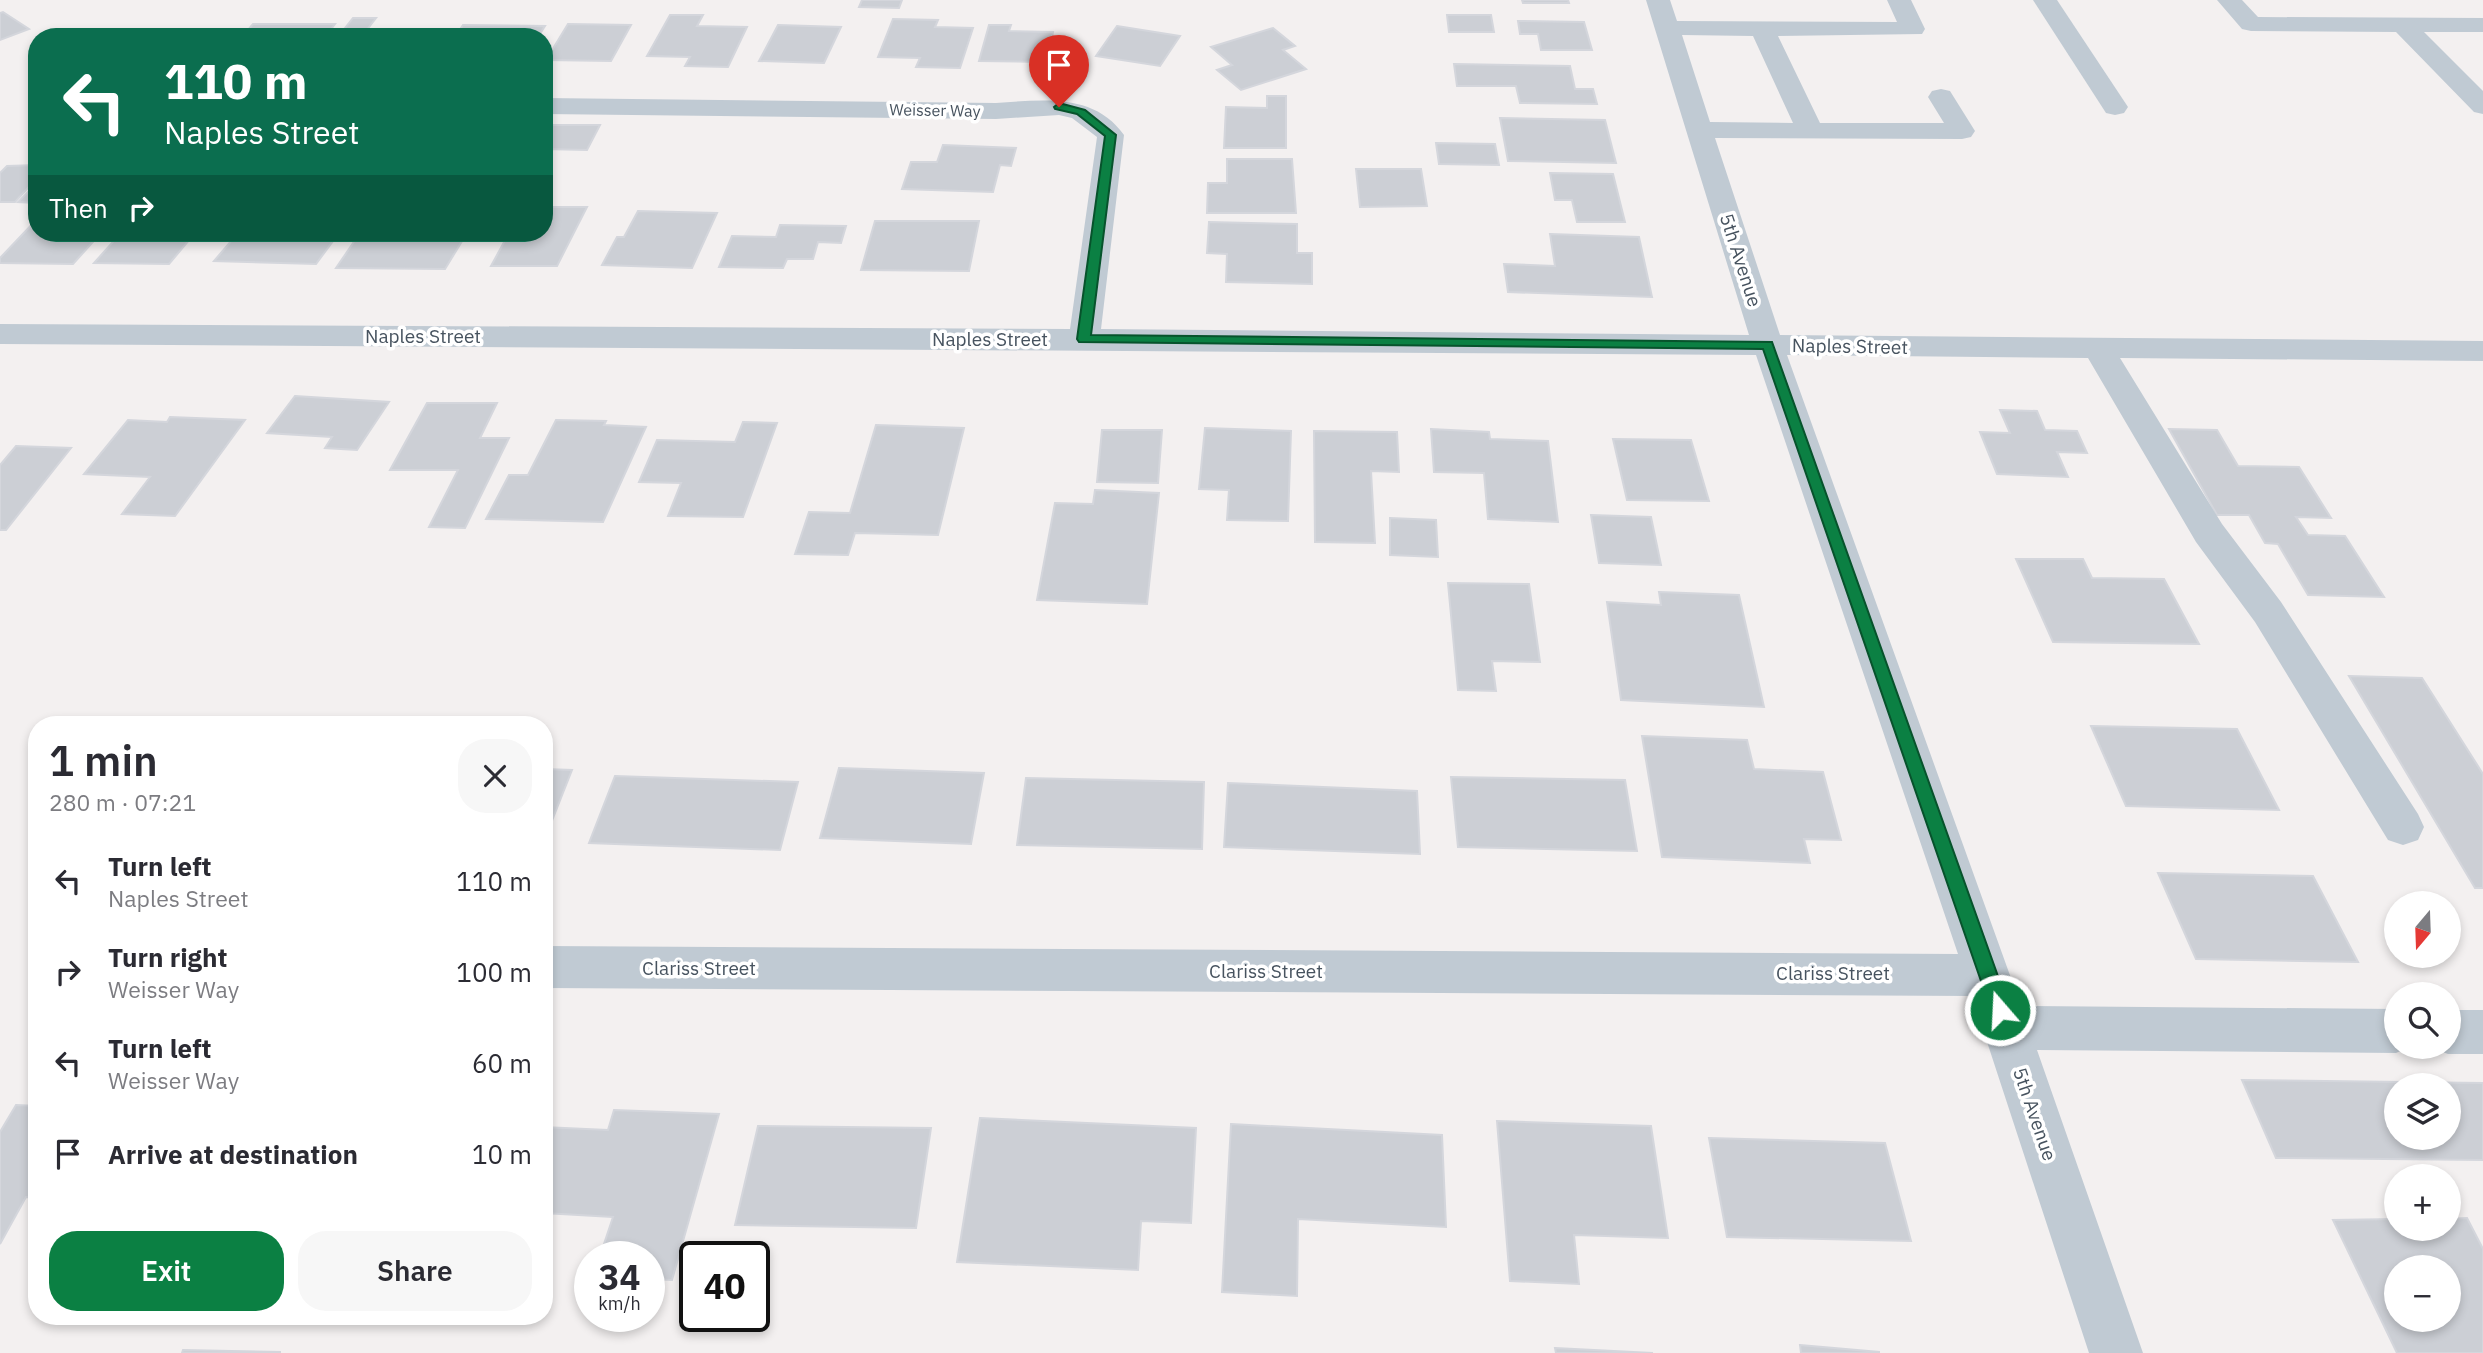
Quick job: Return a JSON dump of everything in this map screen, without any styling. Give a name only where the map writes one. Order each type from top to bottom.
[{"type":"street","name":"5th Avenue","points":[[1658,0],[1768,345],[1988,975],[2116,1353]]},
{"type":"street","points":[[1667,28],[1754,22],[1913,29],[1899,0]]},
{"type":"street","points":[[2045,0],[2115,107]]},
{"type":"street","points":[[2229,0],[2251,24],[2483,25]]},
{"type":"street","points":[[1754,22],[1810,131]]},
{"type":"street","points":[[2403,25],[2483,106]]},
{"type":"street","points":[[1699,130],[1962,131],[1941,97]]},
{"type":"street","name":"Weisser Way","points":[[553,107],[984,111],[1059,107],[1081,112],[1111,135],[1084,339]]},
{"type":"street","name":"Naples Street","points":[[0,334],[1084,339],[2483,351]]},
{"type":"street","points":[[2097,347],[2209,533],[2268,612],[2403,827]]},
{"type":"street","name":"Clariss Street","points":[[553,967],[1988,975]]},
{"type":"street","points":[[2006,1028],[2384,1031]]},
{"type":"street","points":[[2461,1032],[2483,1032]]},
{"type":"building","points":[[862,0],[902,0],[899,8],[859,7]]},
{"type":"building","points":[[1522,0],[1568,0],[1569,3],[1523,3]]},
{"type":"building","points":[[3,12],[28,29],[0,40],[0,13]]},
{"type":"building","points":[[670,15],[703,15],[697,26],[747,27],[728,67],[685,66],[690,57],[647,56]]},
{"type":"building","points":[[1447,15],[1491,15],[1494,32],[1449,32]]},
{"type":"building","points":[[353,18],[376,18],[368,28],[345,28]]},
{"type":"building","points":[[893,19],[938,20],[935,27],[973,28],[960,68],[916,67],[920,58],[878,57]]},
{"type":"building","points":[[1518,21],[1584,22],[1592,50],[1541,50],[1538,34],[1520,34]]},
{"type":"building","points":[[253,24],[335,24],[332,28],[250,28]]},
{"type":"building","points":[[568,24],[631,25],[611,61],[553,60],[553,49]]},
{"type":"building","points":[[463,25],[545,26],[544,28],[461,28]]},
{"type":"building","points":[[778,25],[841,27],[824,63],[759,61]]},
{"type":"building","points":[[989,25],[1011,25],[1009,31],[1053,32],[1047,62],[979,61]]},
{"type":"building","points":[[1117,26],[1180,36],[1160,66],[1096,56]]},
{"type":"building","points":[[1273,28],[1295,46],[1283,50],[1306,69],[1241,90],[1217,70],[1232,65],[1211,47]]},
{"type":"building","points":[[1454,64],[1570,66],[1575,89],[1593,89],[1597,104],[1520,103],[1516,86],[1457,86]]},
{"type":"building","points":[[1267,96],[1286,96],[1286,148],[1224,148],[1226,107],[1267,108]]},
{"type":"building","points":[[1500,118],[1605,120],[1616,163],[1508,161]]},
{"type":"building","points":[[553,125],[600,125],[587,150],[553,149]]},
{"type":"building","points":[[1436,143],[1495,144],[1499,165],[1439,164]]},
{"type":"building","points":[[943,145],[1016,148],[1011,166],[1000,165],[993,192],[902,189],[911,162],[937,162]]},
{"type":"building","points":[[1227,159],[1292,159],[1296,213],[1207,213],[1208,183],[1227,183]]},
{"type":"building","points":[[28,165],[28,188],[15,202],[0,202],[0,173],[7,166]]},
{"type":"building","points":[[1356,169],[1421,169],[1427,206],[1360,207]]},
{"type":"building","points":[[1550,173],[1613,174],[1625,222],[1577,222],[1572,200],[1555,200]]},
{"type":"building","points":[[28,192],[28,203],[18,202]]},
{"type":"building","points":[[553,207],[587,207],[557,266],[491,266],[504,242],[553,242]]},
{"type":"building","points":[[638,211],[717,213],[692,268],[602,265],[617,237],[624,237]]},
{"type":"building","points":[[875,221],[979,221],[969,271],[861,270]]},
{"type":"building","points":[[1209,222],[1297,224],[1297,253],[1312,253],[1312,284],[1226,282],[1227,254],[1207,253]]},
{"type":"building","points":[[780,225],[846,226],[841,243],[818,242],[813,259],[787,259],[783,268],[719,267],[732,236],[776,237]]},
{"type":"building","points":[[28,228],[28,242],[93,242],[73,264],[0,263],[0,258]]},
{"type":"building","points":[[1550,234],[1639,237],[1652,297],[1508,292],[1504,264],[1555,266]]},
{"type":"building","points":[[113,242],[187,242],[169,264],[94,263]]},
{"type":"building","points":[[230,242],[332,242],[316,264],[214,261]]},
{"type":"building","points":[[354,242],[462,242],[445,269],[336,268]]},
{"type":"building","points":[[295,396],[389,402],[357,450],[325,448],[332,437],[267,433]]},
{"type":"building","points":[[427,403],[497,403],[480,438],[509,438],[465,528],[429,527],[458,470],[390,470]]},
{"type":"building","points":[[2000,410],[2037,411],[2045,430],[2077,431],[2087,453],[2057,452],[2068,477],[1997,474],[1980,432],[2010,433]]},
{"type":"building","points":[[170,417],[245,420],[175,516],[122,514],[150,477],[84,474],[128,420],[167,422]]},
{"type":"building","points":[[556,420],[606,421],[604,425],[646,427],[603,522],[486,519],[509,475],[528,475]]},
{"type":"building","points":[[743,422],[777,423],[743,517],[668,516],[681,483],[639,482],[657,440],[735,442]]},
{"type":"building","points":[[876,425],[964,428],[938,535],[855,533],[848,555],[795,554],[809,512],[850,513]]},
{"type":"building","points":[[1205,428],[1291,431],[1288,521],[1227,520],[1229,490],[1199,489]]},
{"type":"building","points":[[1431,429],[1489,432],[1490,439],[1548,441],[1558,522],[1488,519],[1484,473],[1434,472]]},
{"type":"building","points":[[2169,429],[2217,430],[2238,466],[2299,467],[2331,518],[2296,517],[2308,535],[2345,536],[2384,597],[2308,595],[2278,544],[2265,543],[2249,515],[2217,515]]},
{"type":"building","points":[[1102,430],[1162,430],[1158,483],[1097,482]]},
{"type":"building","points":[[1314,431],[1397,432],[1399,472],[1371,471],[1375,543],[1315,542]]},
{"type":"building","points":[[1613,439],[1691,440],[1709,501],[1627,500]]},
{"type":"building","points":[[16,446],[71,448],[6,530],[0,530],[0,465]]},
{"type":"building","points":[[1095,490],[1159,493],[1147,604],[1037,600],[1055,503],[1093,504]]},
{"type":"building","points":[[1591,515],[1651,517],[1661,565],[1599,563]]},
{"type":"building","points":[[1390,518],[1436,520],[1438,557],[1390,555]]},
{"type":"building","points":[[2016,559],[2083,559],[2092,578],[2164,579],[2199,644],[2053,642]]},
{"type":"building","points":[[1448,583],[1529,584],[1540,662],[1492,661],[1496,691],[1458,690]]},
{"type":"building","points":[[1659,592],[1739,595],[1764,707],[1621,700],[1607,602],[1661,605]]},
{"type":"building","points":[[2349,676],[2422,678],[2483,774],[2483,888],[2475,888]]},
{"type":"building","points":[[2091,726],[2237,729],[2279,810],[2126,806]]},
{"type":"building","points":[[1642,736],[1747,740],[1754,769],[1823,772],[1841,840],[1804,839],[1810,863],[1662,857]]},
{"type":"building","points":[[839,768],[984,773],[971,844],[820,838]]},
{"type":"building","points":[[553,769],[572,770],[553,818]]},
{"type":"building","points":[[615,776],[798,782],[780,850],[589,843]]},
{"type":"building","points":[[1451,777],[1625,780],[1637,851],[1458,847]]},
{"type":"building","points":[[1026,778],[1204,782],[1202,849],[1017,845]]},
{"type":"building","points":[[1228,783],[1417,791],[1420,854],[1224,847]]},
{"type":"building","points":[[2158,873],[2313,876],[2358,962],[2196,959]]},
{"type":"building","points":[[2242,1080],[2384,1082],[2384,1150],[2461,1150],[2461,1083],[2483,1083],[2483,1160],[2276,1158]]},
{"type":"building","points":[[16,1105],[28,1106],[28,1197],[0,1244],[0,1132]]},
{"type":"building","points":[[614,1110],[719,1114],[683,1241],[679,1241],[679,1255],[672,1280],[665,1280],[665,1241],[605,1241],[613,1217],[553,1214],[553,1127],[608,1130]]},
{"type":"building","points":[[980,1118],[1196,1128],[1191,1223],[1141,1221],[1138,1270],[957,1262]]},
{"type":"building","points":[[1497,1121],[1651,1126],[1668,1238],[1574,1235],[1579,1284],[1510,1281]]},
{"type":"building","points":[[1231,1124],[1442,1135],[1446,1227],[1298,1219],[1297,1296],[1222,1292]]},
{"type":"building","points":[[758,1126],[931,1128],[916,1228],[735,1225]]},
{"type":"building","points":[[1709,1138],[1885,1143],[1911,1241],[1727,1237]]},
{"type":"building","points":[[2461,1218],[2467,1218],[2483,1249],[2483,1353],[2397,1353],[2387,1332],[2461,1332],[2461,1255],[2384,1255],[2384,1326],[2333,1220],[2384,1219],[2384,1241],[2461,1241]]},
{"type":"building","points":[[1800,1345],[1879,1352],[1879,1353],[1801,1353]]},
{"type":"building","points":[[1555,1348],[1653,1353],[1556,1353]]},
{"type":"building","points":[[183,1350],[281,1352],[182,1353]]},
{"type":"route","points":[[1059,107],[1081,112],[1111,135],[1084,339],[1768,345],[2000,1010]]}]
